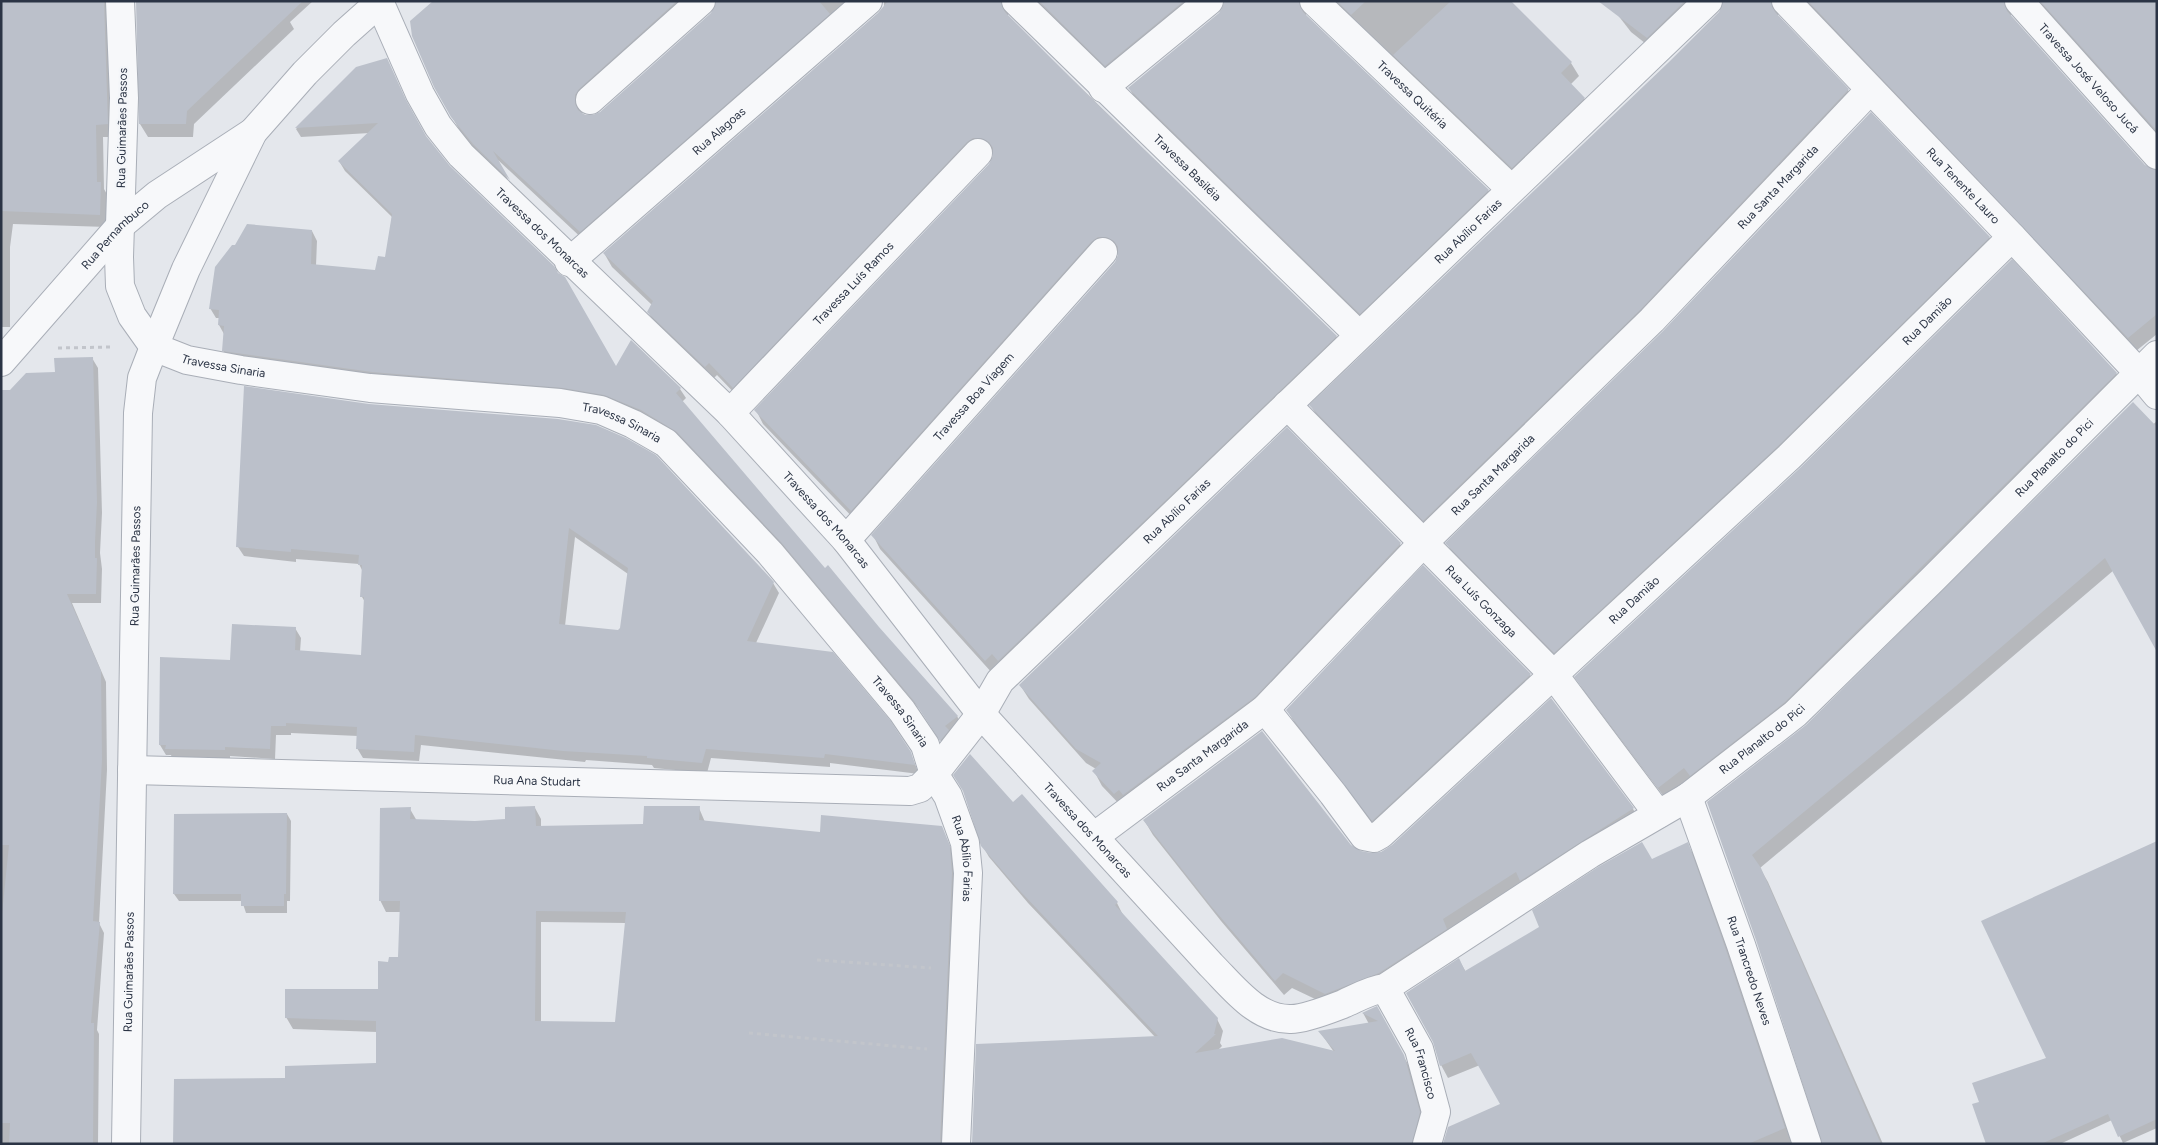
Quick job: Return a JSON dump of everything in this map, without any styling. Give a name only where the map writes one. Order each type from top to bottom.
[{"type":"street","name":"Rua Guimarães Passos","points":[[120,1],[124,98],[119,257],[120,286],[132,316],[154,347],[142,378],[138,413],[126,1144]]},
{"type":"street","points":[[590,100],[701,1]]},
{"type":"street","name":"Travessa Basiléia","points":[[1016,1],[1358,335]]},
{"type":"street","points":[[1104,88],[1209,1]]},
{"type":"street","name":"Travessa Quitéria","points":[[1314,1],[1511,189]]},
{"type":"street","name":"Rua Abílio Farias","points":[[956,1144],[968,872],[964,842],[948,796],[934,774],[981,714],[1000,681],[1358,335],[1708,1]]},
{"type":"street","name":"Rua Tenente Lauro","points":[[1786,1],[2012,237],[2147,364],[2157,396]]},
{"type":"street","name":"Travessa José Veloso Jucá","points":[[2019,1],[2157,155]]},
{"type":"street","name":"Rua Pernambuco","points":[[154,347],[186,269],[253,132],[305,73],[344,34],[380,2]]},
{"type":"street","name":"Travessa dos Monarcas","points":[[380,2],[420,94],[438,126],[461,156],[730,413],[846,540],[981,714],[1095,836],[1211,965],[1250,1003],[1276,1016],[1294,1019]]},
{"type":"street","name":"Rua Alagoas","points":[[570,262],[857,5]]},
{"type":"street","name":"Rua Santa Margarida","points":[[1095,836],[1265,709],[1424,542],[1652,320],[1870,90]]},
{"type":"street","name":"Rua Pernambuco","points":[[7,356],[121,225],[157,195],[253,132]]},
{"type":"street","name":"Travessa Luís Ramos","points":[[730,413],[978,153]]},
{"type":"street","name":"Rua Damião","points":[[1265,709],[1364,836],[1374,838],[1381,834],[1471,753],[1553,674],[1789,456],[2012,237]]},
{"type":"street","name":"Travessa Boa Viagem","points":[[846,540],[1103,252]]},
{"type":"street","name":"Travessa Sinaria","points":[[154,347],[187,360],[241,370],[370,388],[560,403],[601,410],[633,424],[666,443],[770,553],[902,711],[925,745],[934,774]]},
{"type":"street","name":"Rua Planalto do Pici","points":[[1294,1019],[1343,1004],[1376,989],[1386,988],[1590,854],[1688,797],[1795,714],[1932,580],[2147,364]]},
{"type":"street","name":"Rua Luís Gonzaga","points":[[1287,405],[1553,674],[1658,814]]},
{"type":"street","name":"Rua Ana Studart","points":[[132,770],[910,791],[920,788],[934,774]]},
{"type":"street","name":"Rua Trancredo Neves","points":[[1688,797],[1741,945],[1807,1144]]},
{"type":"street","name":"Rua Francisco","points":[[1386,988],[1419,1049],[1436,1112],[1427,1144]]},
{"type":"path","points":[[7,356],[154,347]]},
{"type":"path","points":[[817,960],[964,971]]},
{"type":"path","points":[[749,1033],[960,1051]]},
{"type":"building","points":[[1,1],[104,1],[108,124],[96,125],[97,182],[101,182],[100,215],[1,211]]},
{"type":"building","points":[[136,1],[303,1],[187,111],[186,124],[139,124]]},
{"type":"building","points":[[433,1],[677,1],[579,89],[575,95],[575,103],[578,110],[585,115],[593,115],[600,112],[711,13],[716,1],[819,1],[830,14],[580,232],[493,151],[510,180],[473,144],[451,117],[434,87],[412,36],[410,21]]},
{"type":"building","points":[[888,1],[1001,1],[1005,12],[1091,98],[1337,336],[998,661],[992,654],[985,661],[871,535],[1115,262],[1118,255],[1118,247],[1114,241],[1106,237],[1098,237],[1091,242],[851,511],[754,410],[989,164],[993,156],[993,148],[989,142],[981,138],[973,138],[967,142],[733,388],[709,363],[705,367],[647,312],[653,301],[603,253],[878,13]]},
{"type":"building","points":[[1039,1],[1184,1],[1105,66]]},
{"type":"building","points":[[1224,1],[1299,1],[1303,12],[1489,190],[1360,314],[1128,88],[1219,13]]},
{"type":"building","points":[[1337,1],[1366,1],[1351,15]]},
{"type":"building","points":[[1451,1],[1511,1],[1572,62],[1561,73],[1585,98],[1512,168],[1393,55]]},
{"type":"building","points":[[1598,1],[1685,1],[1647,38]]},
{"type":"building","points":[[1723,1],[1771,1],[1775,12],[1849,89],[1641,309],[1423,521],[1309,405],[1669,62],[1719,12]]},
{"type":"building","points":[[1808,1],[2004,1],[2007,11],[2145,165],[2157,170],[2157,314],[2128,338]]},
{"type":"building","points":[[2040,1],[2157,1],[2157,131]]},
{"type":"building","points":[[387,58],[406,100],[426,136],[450,166],[554,266],[558,273],[565,277],[616,366],[631,340],[681,388],[676,393],[825,568],[828,565],[879,627],[958,716],[945,726],[949,730],[940,741],[914,701],[781,542],[677,432],[641,410],[604,395],[563,388],[372,372],[222,351],[224,326],[218,325],[219,310],[209,309],[215,267],[232,245],[235,245],[247,224],[312,230],[311,264],[375,270],[378,256],[385,257],[392,214],[338,161],[378,123],[295,128],[356,67]]},
{"type":"building","points":[[1871,112],[1990,237],[1778,446],[1554,653],[1445,543],[1663,331]]},
{"type":"building","points":[[2012,259],[2117,373],[1785,702],[1690,776],[1684,768],[1658,788],[1574,677],[1800,468]]},
{"type":"building","points":[[93,357],[97,502],[95,542],[95,558],[97,558],[96,594],[67,594],[101,671],[102,760],[93,921],[100,922],[91,1023],[94,1023],[93,1144],[9,1144],[10,1123],[1,1123],[1,924],[9,845],[1,845],[1,390],[10,390],[26,373],[55,372],[54,358]]},
{"type":"building","points":[[244,386],[369,404],[558,419],[596,425],[626,438],[656,455],[774,582],[747,641],[833,652],[890,720],[911,752],[915,765],[825,754],[824,758],[706,749],[702,763],[647,758],[647,756],[563,751],[415,735],[414,752],[356,749],[357,727],[286,723],[286,726],[271,726],[270,749],[225,747],[225,750],[165,749],[166,745],[159,745],[160,657],[230,660],[232,624],[296,627],[295,650],[361,655],[364,597],[360,597],[362,565],[358,565],[359,555],[291,549],[291,552],[236,547]],"holes":[[[569,528],[628,568],[620,628],[618,630],[559,624]]]},
{"type":"building","points":[[2133,402],[2157,427],[2157,652],[2105,558],[1956,686],[1752,855],[1761,868],[1881,1144],[1822,1144],[1756,940],[1707,802],[1806,725]]},
{"type":"building","points":[[1287,427],[1401,543],[1255,697],[1123,795],[1119,790],[1114,794],[1092,771],[1101,763],[1076,749],[1019,685]]},
{"type":"building","points":[[1423,565],[1531,674],[1372,821],[1286,710]]},
{"type":"building","points":[[1551,698],[1634,808],[1520,881],[1516,872],[1443,919],[1447,929],[1379,973],[1325,994],[1283,973],[1275,981],[1211,906],[1143,820],[1262,731],[1351,845],[1361,851],[1381,852],[1392,845]]},
{"type":"building","points":[[970,754],[1013,802],[1022,794],[1118,902],[1115,905],[1218,1018],[1214,1034],[1216,1034],[1195,1053],[1282,1038],[1335,1051],[1318,1031],[1378,1021],[1362,1013],[1377,1006],[1404,1055],[1420,1112],[1412,1144],[1322,1142],[1323,1144],[972,1144],[976,1044],[1158,1036],[1020,891],[981,846],[963,791],[953,775]]},
{"type":"building","points":[[535,806],[536,826],[643,824],[644,806],[700,806],[699,820],[820,832],[821,815],[942,826],[950,846],[952,873],[940,1144],[173,1144],[174,1079],[285,1078],[285,1066],[376,1063],[376,1021],[285,1018],[285,989],[378,989],[378,961],[388,962],[389,957],[398,957],[400,901],[379,901],[380,808],[411,807],[410,819],[475,821],[505,819],[505,807]],"holes":[[[536,911],[626,912],[615,1022],[535,1021]]]},
{"type":"building","points":[[287,813],[286,894],[284,894],[284,906],[241,906],[241,894],[173,894],[174,814]]},
{"type":"building","points":[[2157,841],[2157,1119],[2118,1137],[2108,1114],[2041,1144],[1986,1144],[1972,1104],[1979,1102],[1972,1083],[2046,1058],[1981,921]]},
{"type":"building","points":[[1642,842],[1652,859],[1688,842],[1785,1128],[1748,1144],[1443,1144],[1448,1127],[1500,1104],[1471,1053],[1440,1066],[1433,1042],[1406,993],[1459,958],[1465,971],[1539,927],[1532,910],[1598,867]]}]
